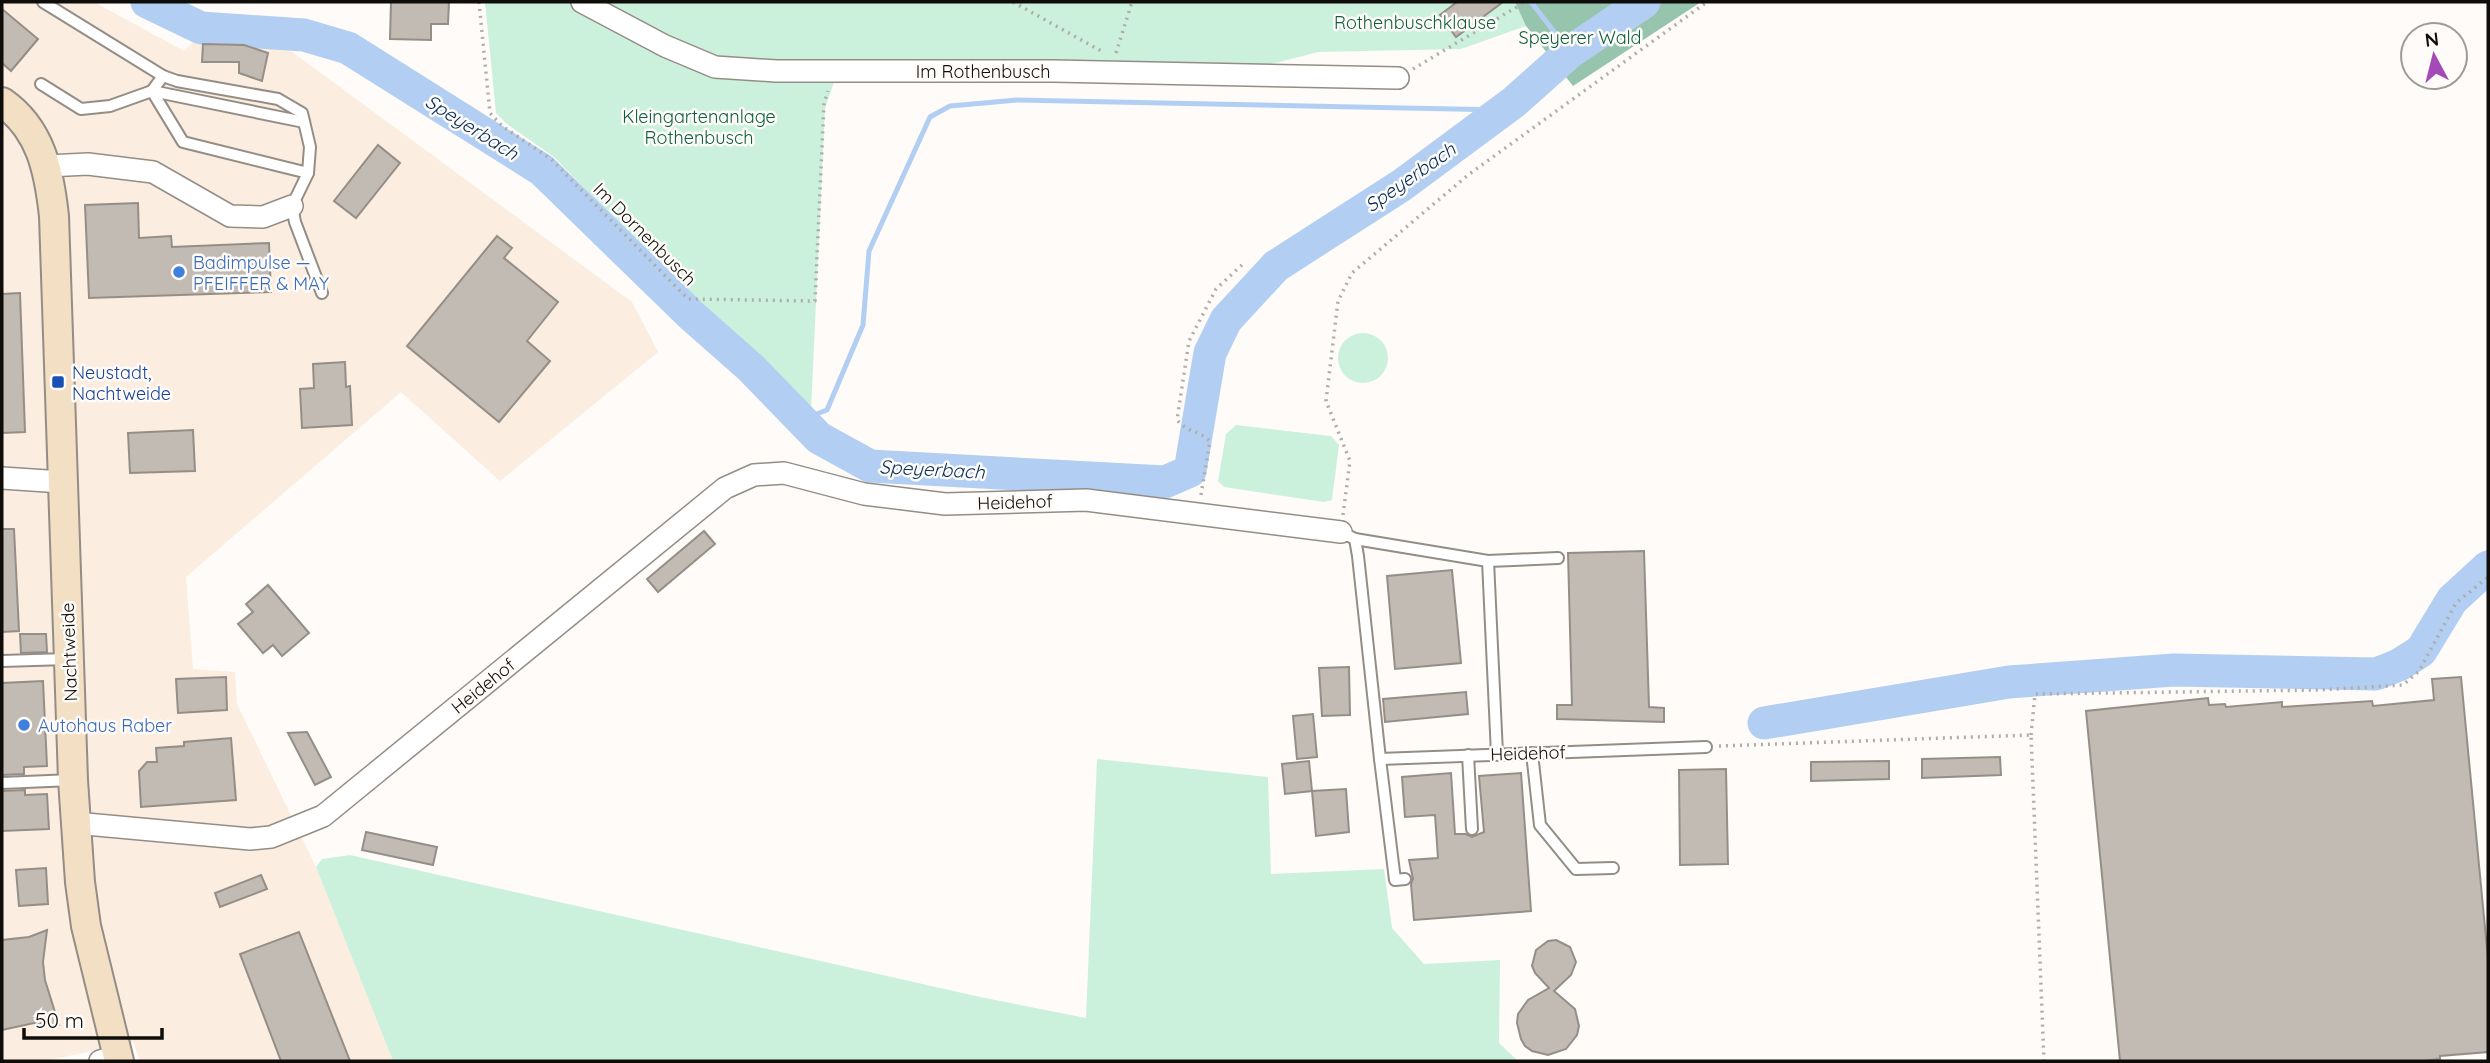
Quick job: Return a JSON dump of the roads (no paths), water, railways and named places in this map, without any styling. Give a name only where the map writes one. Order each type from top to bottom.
[{"type":"street","name":"Im Rothenbusch","points":[[582,2],[665,46],[715,67],[776,71],[1053,71],[1398,78]]},
{"type":"street","name":"Nachtweide","points":[[4,107],[25,124],[37,144],[47,166],[54,216],[75,823],[86,926],[112,1060]]},
{"type":"street","points":[[47,166],[89,164],[153,172],[230,216],[263,217],[292,206]]},
{"type":"street","name":"Heidehof","points":[[75,823],[250,839],[271,837],[323,816],[725,488],[754,475],[784,473],[864,494],[945,504],[1086,500],[1348,535]]},
{"type":"street","points":[[2,478],[62,482]]},
{"type":"lane","points":[[43,2],[163,76],[177,81],[278,99],[302,113],[310,147],[309,173],[292,206],[295,222],[322,293]]},
{"type":"lane","points":[[152,91],[163,76]]},
{"type":"lane","points":[[41,83],[80,109],[110,106],[152,91],[304,122]]},
{"type":"lane","points":[[152,91],[183,142],[309,173]]},
{"type":"lane","points":[[1405,879],[1395,880],[1348,535],[1488,561],[1558,558]]},
{"type":"lane","points":[[1488,561],[1497,754]]},
{"type":"lane","points":[[2,661],[69,659]]},
{"type":"lane","name":"Heidehof","points":[[1380,759],[1706,747]]},
{"type":"lane","points":[[1532,753],[1541,825],[1576,869],[1613,868]]},
{"type":"lane","points":[[1468,755],[1472,829]]},
{"type":"lane","points":[[2,783],[73,780]]},
{"type":"waterway","name":"Speyerbach","points":[[147,2],[201,28],[304,35],[348,48],[542,170],[691,315],[751,368],[819,438],[870,466],[1165,482],[1190,471],[1210,353],[1226,320],[1276,266],[1402,185],[1514,102],[1570,52],[1644,2]]},
{"type":"waterway","points":[[1531,2],[1570,52]]},
{"type":"waterway","points":[[801,420],[827,410],[863,325],[869,251],[930,117],[950,106],[1017,100],[1503,110]]},
{"type":"waterway","points":[[1764,723],[2009,682],[2174,670],[2376,674],[2399,665],[2421,651],[2452,600],[2488,567]]},
{"type":"place","name":"Badimpulse — PFEIFFER & MAY","points":[[179,272]]},
{"type":"place","name":"Neustadt, Nachtweide","points":[[58,382]]},
{"type":"place","name":"Autohaus Raber","points":[[24,725]]},
{"type":"park label","name":"Rothenbuschklause","points":[[1415,22]]},
{"type":"park label","name":"Speyerer Wald","points":[[1580,37]]},
{"type":"park label","name":"Kleingartenanlage Rothenbusch","points":[[699,126]]}]
